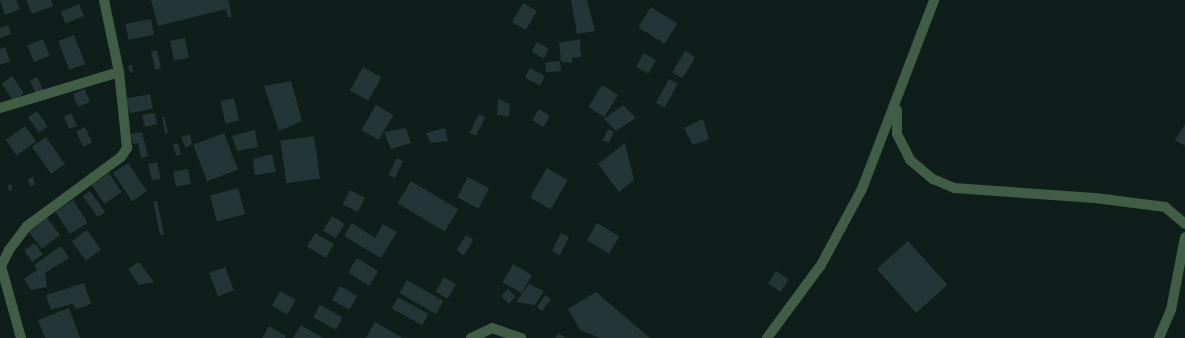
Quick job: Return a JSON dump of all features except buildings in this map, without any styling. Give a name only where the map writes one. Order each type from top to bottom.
[{"type":"street","points":[[21,338],[1,266],[27,226],[121,157],[127,148],[119,72],[104,0]]},
{"type":"street","points":[[767,338],[821,265],[862,189],[897,105],[934,0]]},
{"type":"street","points":[[0,108],[119,72]]},
{"type":"street","points":[[897,105],[897,134],[910,160],[932,179],[954,188],[1165,207],[1185,224]]},
{"type":"street","points":[[1159,338],[1171,310],[1185,237]]},
{"type":"street","points":[[471,338],[492,328],[521,338]]}]
